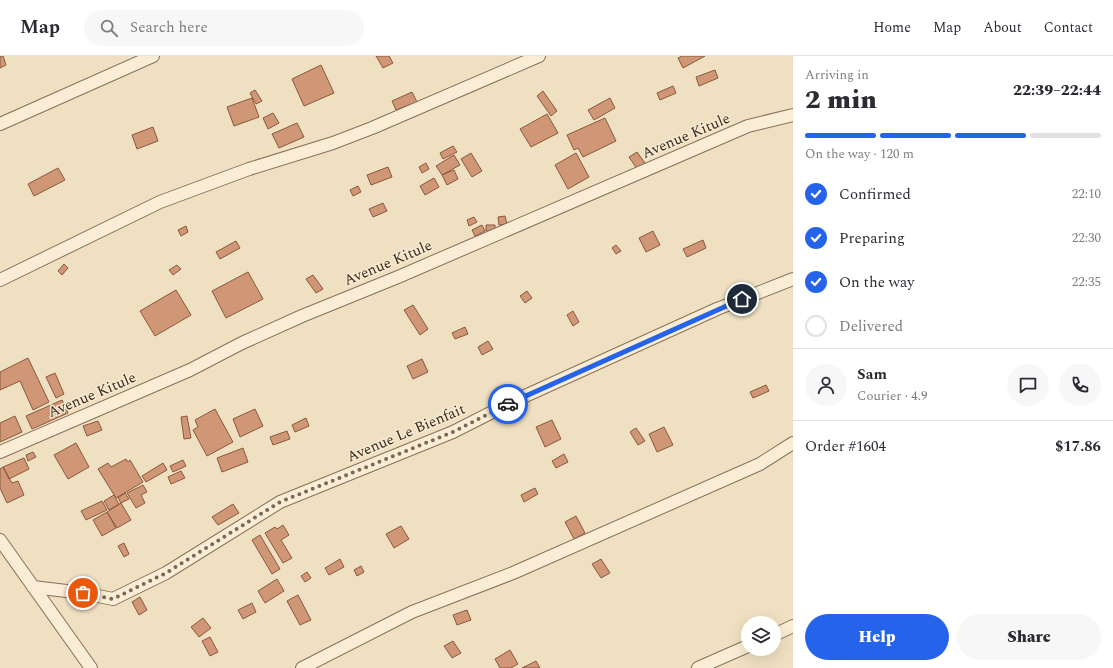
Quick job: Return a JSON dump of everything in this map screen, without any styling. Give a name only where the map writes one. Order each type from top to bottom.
[{"type":"street","points":[[0,124],[153,56]]},
{"type":"street","points":[[0,280],[160,202],[249,168],[332,143],[372,128],[539,56]]},
{"type":"street","name":"Avenue Kitule","points":[[0,452],[190,370],[242,343],[302,316],[398,277],[748,126],[793,115]]},
{"type":"street","name":"Avenue Le Bienfait","points":[[33,587],[83,593],[113,599],[166,573],[280,502],[453,432],[514,401],[717,310],[793,279]]},
{"type":"street","points":[[302,668],[412,612],[513,572],[760,464],[793,443]]},
{"type":"street","points":[[0,540],[91,668]]},
{"type":"street","points":[[781,632],[793,626]]},
{"type":"street","points":[[698,668],[741,649]]},
{"type":"building","points":[[0,56],[3,56],[6,65],[0,68]]},
{"type":"building","points":[[376,56],[389,56],[393,63],[383,68]]},
{"type":"building","points":[[682,56],[705,56],[683,68],[678,58]]},
{"type":"building","points":[[321,65],[334,93],[304,106],[292,79]]},
{"type":"building","points":[[715,70],[718,78],[699,86],[696,77]]},
{"type":"building","points":[[673,86],[676,93],[660,100],[657,93]]},
{"type":"building","points":[[255,90],[262,101],[256,104],[250,93]]},
{"type":"building","points":[[543,91],[557,111],[551,116],[537,96]]},
{"type":"building","points":[[412,92],[417,102],[396,110],[392,101]]},
{"type":"building","points":[[252,98],[259,117],[234,126],[227,107]]},
{"type":"building","points":[[610,98],[615,108],[594,120],[588,110]]},
{"type":"building","points":[[273,113],[279,123],[268,129],[263,118]]},
{"type":"building","points":[[547,114],[558,133],[531,147],[520,129]]},
{"type":"building","points":[[605,118],[616,141],[583,157],[578,148],[574,150],[567,135]]},
{"type":"building","points":[[297,123],[304,137],[279,148],[272,134]]},
{"type":"building","points":[[153,127],[158,141],[137,149],[132,135]]},
{"type":"building","points":[[453,146],[457,152],[443,159],[440,153]]},
{"type":"building","points":[[637,152],[645,163],[637,169],[629,157]]},
{"type":"building","points":[[471,153],[482,171],[472,177],[461,159]]},
{"type":"building","points":[[576,153],[589,177],[568,189],[555,165]]},
{"type":"building","points":[[454,155],[460,165],[442,175],[436,166]]},
{"type":"building","points":[[426,163],[429,169],[422,173],[419,167]]},
{"type":"building","points":[[388,167],[392,177],[371,185],[367,175]]},
{"type":"building","points":[[58,168],[65,180],[34,196],[28,184]]},
{"type":"building","points":[[454,170],[458,179],[447,185],[442,175]]},
{"type":"building","points":[[434,178],[439,187],[425,195],[420,186]]},
{"type":"building","points":[[358,186],[361,192],[353,196],[350,190]]},
{"type":"building","points":[[383,203],[387,211],[373,217],[369,209]]},
{"type":"building","points":[[505,216],[507,224],[499,225],[498,217]]},
{"type":"building","points":[[474,217],[477,222],[469,226],[467,220]]},
{"type":"building","points":[[482,225],[485,231],[475,236],[472,230]]},
{"type":"building","points":[[486,225],[495,225],[495,231],[486,231]]},
{"type":"building","points":[[186,226],[188,232],[181,236],[178,230]]},
{"type":"building","points":[[653,231],[660,245],[646,252],[639,238]]},
{"type":"building","points":[[703,240],[706,248],[687,257],[683,249]]},
{"type":"building","points":[[236,241],[240,248],[220,259],[216,252]]},
{"type":"building","points":[[616,245],[621,251],[616,254],[612,248]]},
{"type":"building","points":[[64,264],[68,268],[62,275],[58,271]]},
{"type":"building","points":[[177,265],[181,269],[173,275],[169,270]]},
{"type":"building","points":[[248,272],[263,299],[226,318],[212,291]]},
{"type":"building","points":[[313,275],[323,289],[316,293],[306,279]]},
{"type":"building","points":[[176,290],[191,315],[155,336],[140,311]]},
{"type":"building","points":[[527,291],[532,298],[525,303],[520,296]]},
{"type":"building","points":[[413,305],[428,329],[420,335],[404,310]]},
{"type":"building","points":[[573,311],[579,322],[573,326],[567,315]]},
{"type":"building","points":[[465,327],[468,334],[455,339],[452,333]]},
{"type":"building","points":[[488,341],[493,349],[482,355],[478,347]]},
{"type":"building","points":[[28,358],[49,402],[33,410],[20,381],[0,390],[0,372]]},
{"type":"building","points":[[422,359],[428,372],[413,379],[407,366]]},
{"type":"building","points":[[55,373],[64,394],[56,398],[46,377]]},
{"type":"building","points":[[766,385],[769,391],[753,398],[750,392]]},
{"type":"building","points":[[62,400],[68,413],[32,429],[26,416]]},
{"type":"building","points":[[215,409],[233,442],[207,456],[193,430],[198,427],[195,420]]},
{"type":"building","points":[[255,409],[263,426],[240,437],[233,419]]},
{"type":"building","points":[[15,416],[22,432],[0,442],[0,423]]},
{"type":"building","points":[[187,416],[191,438],[184,439],[181,417]]},
{"type":"building","points":[[306,418],[309,426],[295,432],[292,425]]},
{"type":"building","points":[[552,420],[561,439],[545,447],[536,427]]},
{"type":"building","points":[[98,421],[102,430],[87,436],[83,426]]},
{"type":"building","points":[[664,427],[673,445],[657,452],[649,434]]},
{"type":"building","points":[[636,428],[645,441],[638,445],[630,432]]},
{"type":"building","points":[[287,431],[290,439],[273,445],[270,437]]},
{"type":"building","points":[[76,443],[89,467],[68,479],[54,455]]},
{"type":"building","points":[[243,448],[248,462],[222,472],[217,458]]},
{"type":"building","points":[[33,452],[36,457],[28,461],[26,455]]},
{"type":"building","points":[[564,454],[568,462],[556,468],[552,461]]},
{"type":"building","points":[[24,458],[29,469],[9,479],[3,467]]},
{"type":"building","points":[[126,459],[128,462],[130,460],[143,482],[116,498],[98,469],[108,463],[111,467]]},
{"type":"building","points":[[183,460],[186,466],[173,472],[170,466]]},
{"type":"building","points":[[163,463],[167,470],[146,482],[142,476]]},
{"type":"building","points":[[3,467],[12,483],[18,481],[24,495],[7,503],[0,488],[0,469]]},
{"type":"building","points":[[181,471],[185,478],[171,484],[168,477]]},
{"type":"building","points":[[143,485],[147,492],[141,495],[145,503],[136,508],[127,493]]},
{"type":"building","points":[[535,488],[538,494],[524,502],[521,495]]},
{"type":"building","points":[[125,493],[129,499],[121,503],[118,498]]},
{"type":"building","points":[[114,495],[119,504],[109,510],[104,501]]},
{"type":"building","points":[[102,501],[107,510],[86,520],[81,511]]},
{"type":"building","points":[[121,503],[131,520],[117,528],[107,512]]},
{"type":"building","points":[[233,504],[239,513],[218,525],[212,517]]},
{"type":"building","points":[[107,512],[116,528],[102,536],[93,520]]},
{"type":"building","points":[[576,516],[585,533],[574,539],[565,522]]},
{"type":"building","points":[[283,525],[289,535],[281,540],[292,558],[283,563],[265,533],[275,527],[277,529]]},
{"type":"building","points":[[401,526],[409,539],[394,548],[386,534]]},
{"type":"building","points":[[260,535],[280,569],[272,574],[252,540]]},
{"type":"building","points":[[124,543],[129,554],[124,557],[118,546]]},
{"type":"building","points":[[340,559],[344,567],[329,575],[325,568]]},
{"type":"building","points":[[601,559],[610,573],[601,578],[592,564]]},
{"type":"building","points":[[361,566],[364,572],[357,576],[354,570]]},
{"type":"building","points":[[307,572],[311,578],[305,582],[301,576]]},
{"type":"building","points":[[277,579],[284,591],[265,603],[258,591]]},
{"type":"building","points":[[298,595],[311,620],[300,625],[287,601]]},
{"type":"building","points":[[140,597],[147,610],[139,615],[132,602]]},
{"type":"building","points":[[252,603],[256,612],[243,619],[238,610]]},
{"type":"building","points":[[467,610],[471,620],[457,625],[453,615]]},
{"type":"building","points":[[203,618],[211,628],[199,637],[191,627]]},
{"type":"building","points":[[210,637],[218,652],[210,656],[202,641]]},
{"type":"building","points":[[453,641],[461,653],[452,658],[444,646]]},
{"type":"building","points":[[510,650],[518,664],[511,668],[500,668],[495,659]]},
{"type":"building","points":[[536,661],[540,668],[522,668]]},
{"type":"way so far","points":[[83,593],[113,599],[166,573],[280,502],[453,432],[480,420],[508,404]]},
{"type":"route","points":[[508,404],[742,299]]}]
